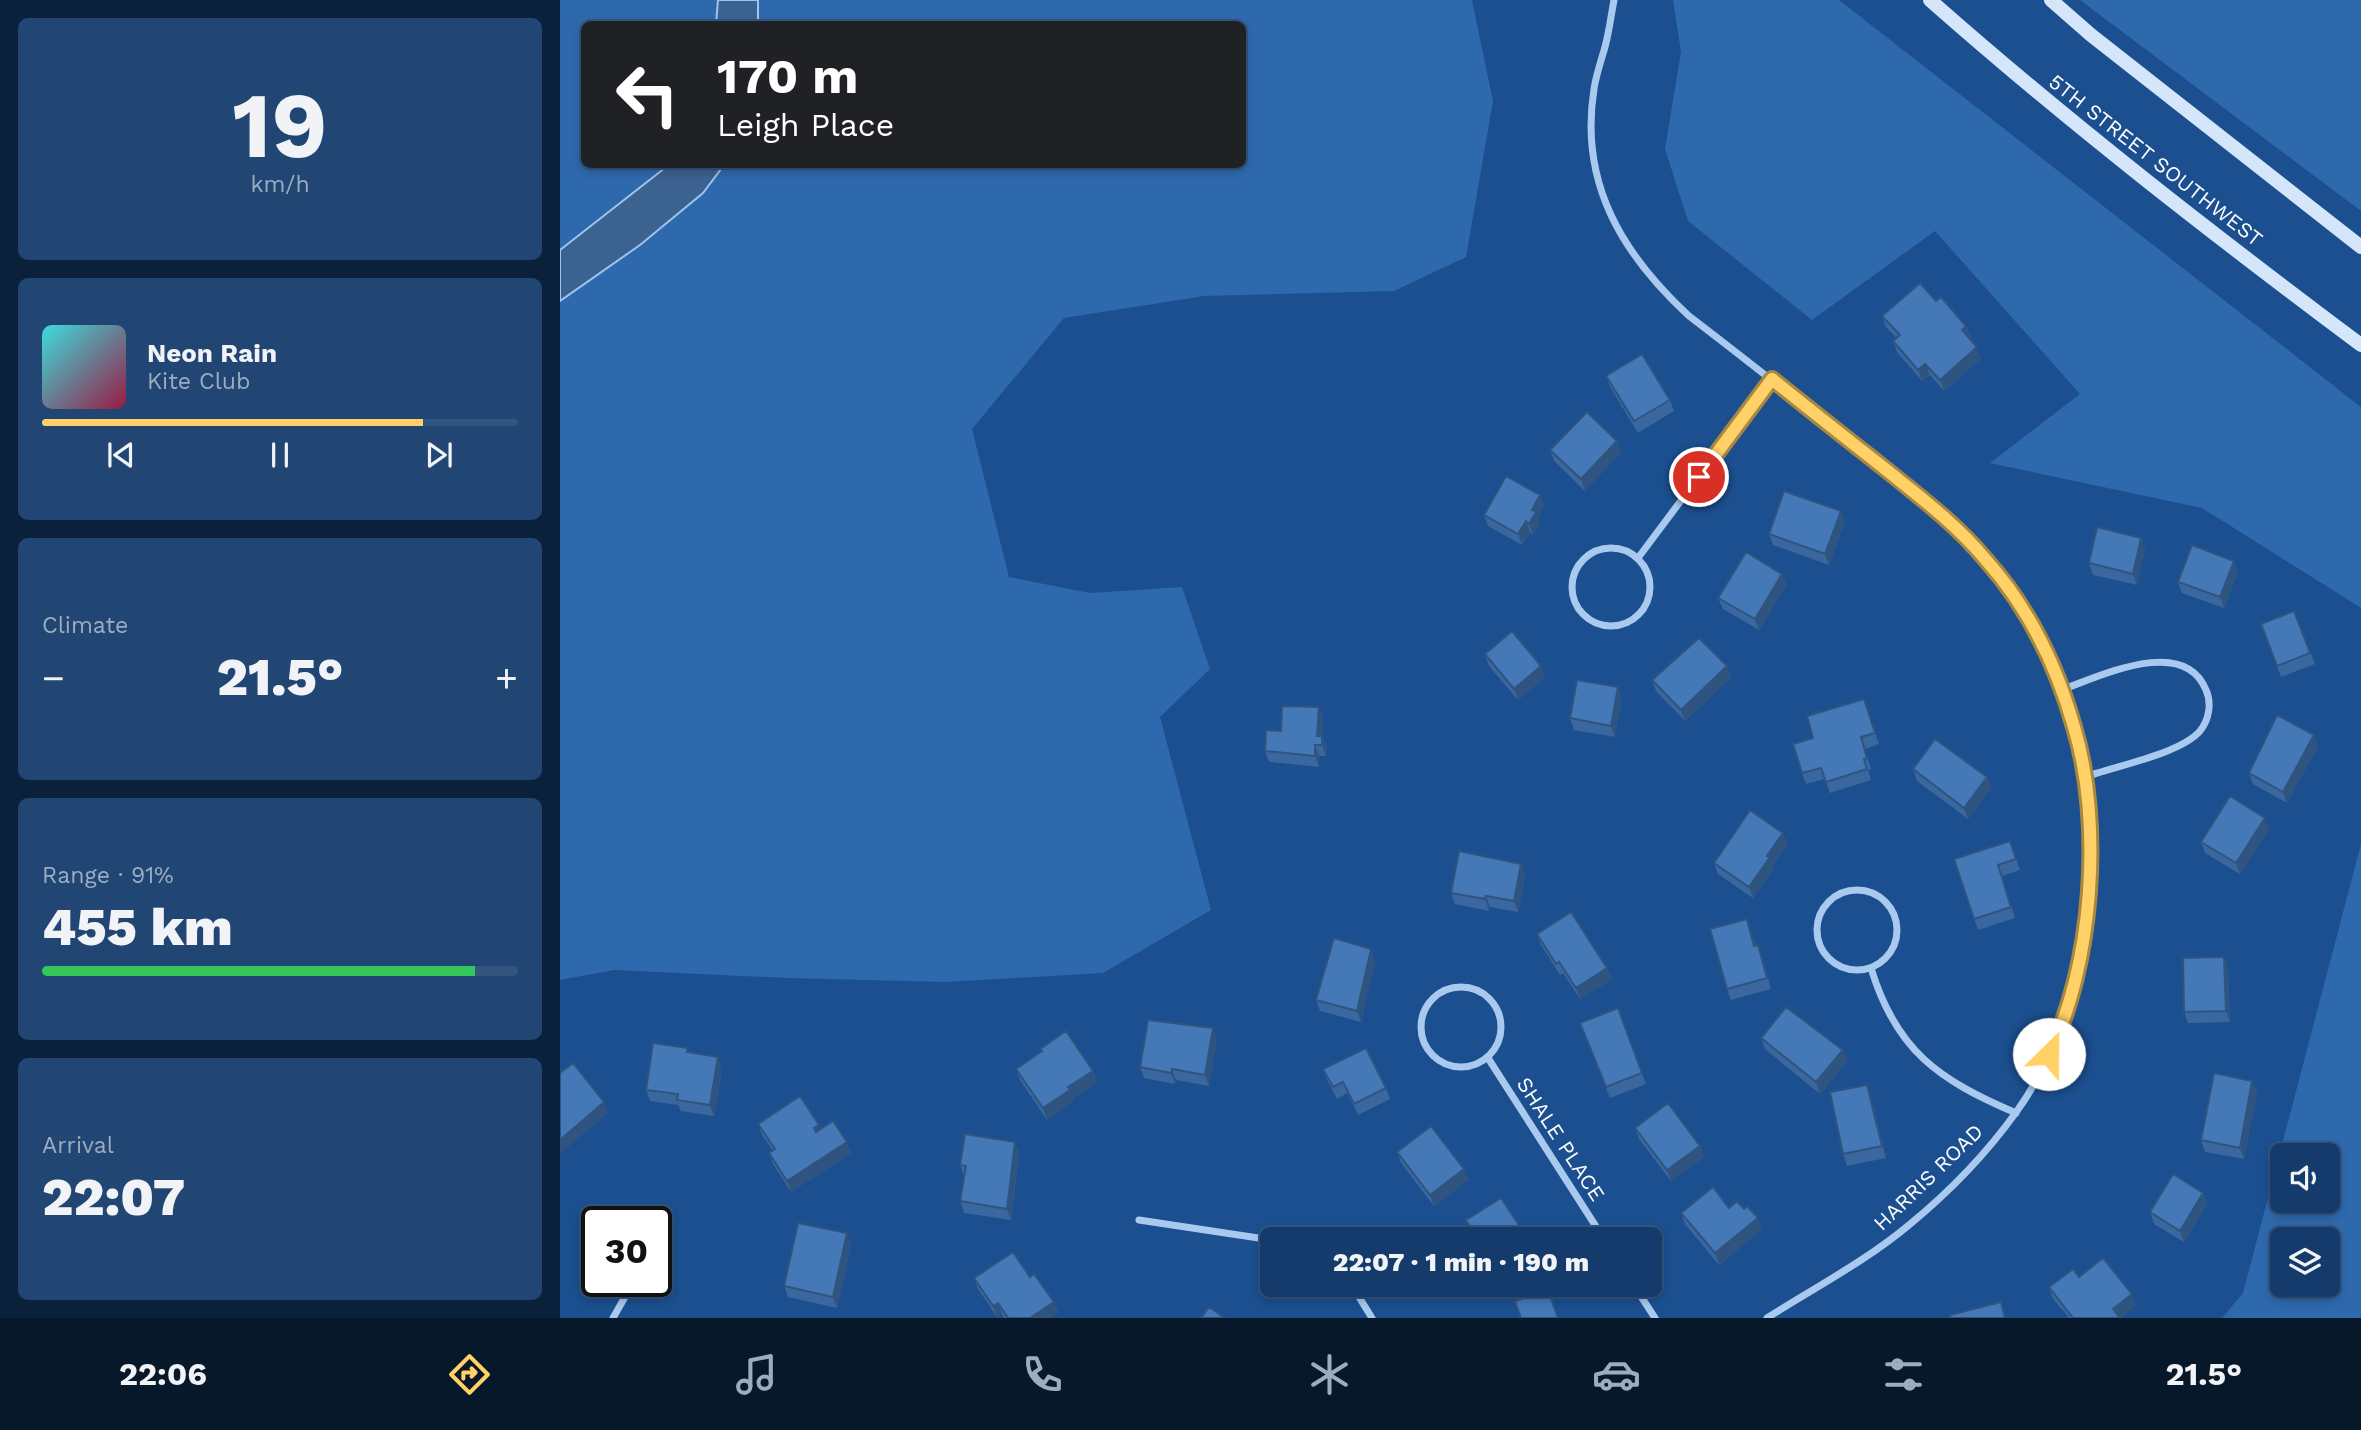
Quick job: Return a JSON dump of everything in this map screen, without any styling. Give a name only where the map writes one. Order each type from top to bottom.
[{"type":"main road","name":"5TH STREET SOUTHWEST","points":[[1930,0],[1994,57],[2129,167],[2361,345]]},
{"type":"main road","points":[[2051,0],[2091,36],[2361,247]]},
{"type":"street","name":"HARRIS ROAD","points":[[1614,0],[1594,88],[1591,133],[1594,168],[1607,208],[1632,255],[1662,291],[1689,316],[1945,517],[1987,561],[2023,610],[2051,662],[2075,728],[2085,777],[2090,867],[2086,920],[2076,982],[2057,1037],[2032,1089],[2016,1113],[1969,1168],[1909,1225],[1873,1252],[1766,1318]]},
{"type":"street","points":[[1638,558],[1772,379]]},
{"type":"street","points":[[1608,547],[1624,549],[1638,558],[1648,572],[1651,588],[1647,604],[1637,617],[1622,625],[1606,626],[1591,621],[1578,609],[1572,594],[1573,578],[1580,562],[1592,552],[1608,547]]},
{"type":"street","points":[[2061,690],[2114,671],[2161,661],[2189,667],[2202,680],[2209,696],[2208,715],[2200,731],[2183,743],[2158,754],[2085,777]]},
{"type":"street","points":[[1861,890],[1878,895],[1891,908],[1894,916],[1897,925],[1895,943],[1886,958],[1871,968],[1853,970],[1836,964],[1823,952],[1817,935],[1819,917],[1828,902],[1843,892],[1861,890]]},
{"type":"street","points":[[1871,968],[1890,1017],[1911,1047],[1938,1073],[1977,1096],[2016,1113]]},
{"type":"street","points":[[1457,986],[1474,988],[1488,997],[1498,1011],[1501,1027],[1498,1044],[1488,1058],[1473,1066],[1456,1068],[1440,1063],[1428,1051],[1421,1035],[1421,1018],[1428,1003],[1441,992],[1457,986]]},
{"type":"street","name":"SHALE PLACE","points":[[1488,1058],[1596,1227]]},
{"type":"street","points":[[1139,1220],[1260,1238]]},
{"type":"street","points":[[613,1318],[625,1297]]},
{"type":"street","points":[[1359,1297],[1373,1318]]},
{"type":"street","points":[[1641,1297],[1655,1318]]},
{"type":"shaded area","points":[[560,0],[718,0],[716,21],[581,21],[581,168],[666,168],[560,250]]},
{"type":"shaded area","points":[[718,0],[758,0],[758,21],[716,21]]},
{"type":"shaded area","points":[[758,0],[1472,0],[1493,101],[1466,257],[1394,291],[1204,296],[1064,318],[972,429],[1009,577],[1090,593],[1182,587],[1210,669],[1160,717],[1211,910],[1103,973],[945,982],[614,970],[560,980],[560,301],[640,245],[703,193],[722,168],[1246,168],[1246,21],[758,21]]},
{"type":"shaded area","points":[[1673,0],[1839,0],[2361,407],[2361,608],[2202,508],[1990,463],[2080,394],[1935,231],[1812,320],[1688,221],[1665,149],[1681,52]]},
{"type":"shaded area","points":[[2080,0],[2361,0],[2361,211]]},
{"type":"shaded area","points":[[665,168],[722,168],[703,193],[640,245],[560,301],[560,250]]},
{"type":"shaded area","points":[[2361,844],[2361,1318],[2222,1318],[2243,1293],[2270,1190],[2270,1213],[2340,1213],[2340,1143],[2282,1143]]},
{"type":"building","points":[[1920,283],[1936,301],[1941,297],[1966,326],[1962,330],[1977,347],[1940,380],[1925,364],[1918,370],[1893,341],[1900,335],[1882,316]]},
{"type":"building","points":[[1642,354],[1670,400],[1634,421],[1606,376]]},
{"type":"building","points":[[1587,412],[1617,441],[1581,479],[1550,450]]},
{"type":"building","points":[[1506,476],[1540,495],[1532,510],[1536,512],[1529,524],[1526,521],[1518,534],[1484,515]]},
{"type":"building","points":[[1784,491],[1841,511],[1825,554],[1769,534]]},
{"type":"building","points":[[2097,527],[2141,538],[2133,574],[2089,563]]},
{"type":"building","points":[[2192,545],[2234,561],[2220,597],[2178,582]]},
{"type":"building","points":[[1746,552],[1782,574],[1755,619],[1718,598]]},
{"type":"building","points":[[2294,611],[2310,653],[2277,666],[2261,624]]},
{"type":"building","points":[[1512,631],[1541,666],[1514,689],[1485,654]]},
{"type":"building","points":[[1699,638],[1727,666],[1681,710],[1652,680]]},
{"type":"building","points":[[1577,680],[1618,687],[1611,726],[1570,718]]},
{"type":"building","points":[[1864,699],[1875,733],[1861,737],[1867,769],[1826,782],[1821,768],[1802,773],[1793,744],[1813,738],[1807,716]]},
{"type":"building","points":[[1282,706],[1319,707],[1317,736],[1322,736],[1322,745],[1315,745],[1315,756],[1265,751],[1266,730],[1281,731]]},
{"type":"building","points":[[2277,715],[2314,735],[2283,792],[2249,773]]},
{"type":"building","points":[[1935,739],[1987,777],[1964,808],[1913,769]]},
{"type":"building","points":[[2230,796],[2265,818],[2236,863],[2201,842]]},
{"type":"building","points":[[1750,810],[1783,833],[1749,887],[1714,863]]},
{"type":"building","points":[[2010,841],[2016,859],[1998,865],[2011,907],[1974,919],[1954,859]]},
{"type":"building","points":[[1459,851],[1521,864],[1514,901],[1451,893]]},
{"type":"building","points":[[1571,912],[1607,968],[1576,988],[1559,962],[1556,964],[1537,934]]},
{"type":"building","points":[[1747,919],[1767,978],[1727,989],[1710,929]]},
{"type":"building","points":[[1334,938],[1371,949],[1357,1011],[1316,1000]]},
{"type":"building","points":[[2224,957],[2226,1011],[2184,1012],[2183,958]]},
{"type":"building","points":[[1786,1007],[1843,1050],[1816,1082],[1761,1038]]},
{"type":"building","points":[[1618,1008],[1642,1073],[1606,1087],[1580,1023]]},
{"type":"building","points":[[1148,1020],[1213,1028],[1205,1075],[1172,1069],[1171,1073],[1140,1067]]},
{"type":"building","points":[[1066,1031],[1093,1071],[1043,1108],[1016,1069]]},
{"type":"building","points":[[653,1043],[688,1048],[687,1052],[718,1057],[710,1105],[677,1100],[678,1094],[646,1090]]},
{"type":"building","points":[[1366,1048],[1386,1088],[1354,1104],[1343,1082],[1333,1087],[1323,1069]]},
{"type":"building","points":[[573,1063],[604,1102],[560,1140],[560,1073]]},
{"type":"building","points":[[2214,1073],[2252,1081],[2240,1148],[2201,1140]]},
{"type":"building","points":[[1867,1085],[1882,1146],[1843,1154],[1830,1092]]},
{"type":"building","points":[[800,1096],[819,1125],[814,1128],[816,1132],[833,1121],[847,1142],[787,1181],[769,1153],[775,1149],[758,1124]]},
{"type":"building","points":[[1668,1103],[1700,1146],[1667,1170],[1635,1128]]},
{"type":"building","points":[[1431,1126],[1464,1169],[1430,1195],[1397,1152]]},
{"type":"building","points":[[965,1134],[1015,1142],[1007,1209],[960,1201],[966,1166],[960,1165]]},
{"type":"building","points":[[2173,1174],[2203,1193],[2180,1231],[2150,1212]]},
{"type":"building","points":[[1713,1187],[1729,1208],[1737,1201],[1744,1209],[1747,1206],[1758,1218],[1715,1253],[1681,1213]]},
{"type":"building","points":[[1501,1198],[1520,1227],[1470,1227],[1466,1220]]},
{"type":"building","points":[[798,1223],[847,1233],[833,1297],[784,1286]]},
{"type":"building","points":[[1013,1252],[1030,1277],[1034,1274],[1054,1302],[1030,1318],[1008,1318],[998,1303],[993,1306],[974,1278]]},
{"type":"building","points":[[2103,1258],[2132,1294],[2113,1309],[2120,1318],[2073,1318],[2049,1287],[2073,1269],[2079,1277]]},
{"type":"building","points":[[1527,1297],[1550,1297],[1558,1318],[1521,1318],[1515,1301]]},
{"type":"building","points":[[2001,1302],[2005,1318],[1950,1318],[1950,1315]]},
{"type":"building","points":[[1209,1307],[1225,1318],[1201,1318]]},
{"type":"route","points":[[1699,477],[1772,379],[1945,517],[1987,561],[2023,610],[2051,662],[2075,728],[2087,800],[2090,867],[2086,920],[2076,982],[2049,1054]]}]
